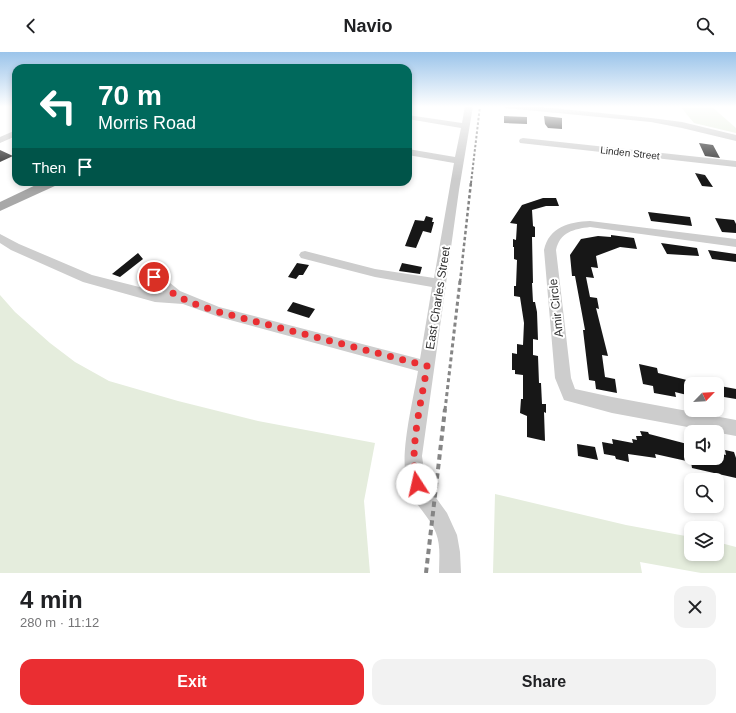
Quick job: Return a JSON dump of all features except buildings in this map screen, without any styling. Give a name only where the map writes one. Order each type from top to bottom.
[{"type":"main road","points":[[0,207],[44,186]]},
{"type":"street","name":"East Charles Street","points":[[450,573],[450,548],[446,532],[433,509],[420,492],[414,473],[413,456],[465,130]]},
{"type":"street","points":[[704,130],[736,138]]},
{"type":"street","points":[[2,138],[12,134]]},
{"type":"street","name":"Linden Street","points":[[523,141],[736,164]]},
{"type":"street","points":[[412,153],[460,161]]},
{"type":"street","name":"Amir Circle","points":[[736,243],[590,224],[565,228],[553,240],[550,250],[563,378],[570,395],[612,405],[736,428]]},
{"type":"street","points":[[0,238],[15,247],[88,279],[154,297],[170,300],[184,300]]},
{"type":"street","points":[[305,255],[376,273],[440,284]]},
{"type":"street","points":[[154,277],[171,293],[184,300],[219,312],[427,366]]},
{"type":"green space","points":[[725,130],[736,130],[736,133]]},
{"type":"green space","points":[[0,295],[15,312],[50,343],[75,362],[109,381],[178,401],[258,421],[375,443],[364,501],[370,573],[0,573]]},
{"type":"green space","points":[[495,494],[626,525],[684,536],[684,561],[724,561],[724,544],[736,547],[736,573],[701,573],[640,562],[642,573],[493,573]]},
{"type":"railway","points":[[471,183],[477,130]]},
{"type":"railway","points":[[460,282],[471,182]]},
{"type":"railway","points":[[445,410],[460,281]]},
{"type":"railway","points":[[426,573],[445,409]]},
{"type":"route","points":[[154,277],[161,286],[171,293],[194,304],[219,312],[427,366],[413,456],[414,473],[417,484]]}]
